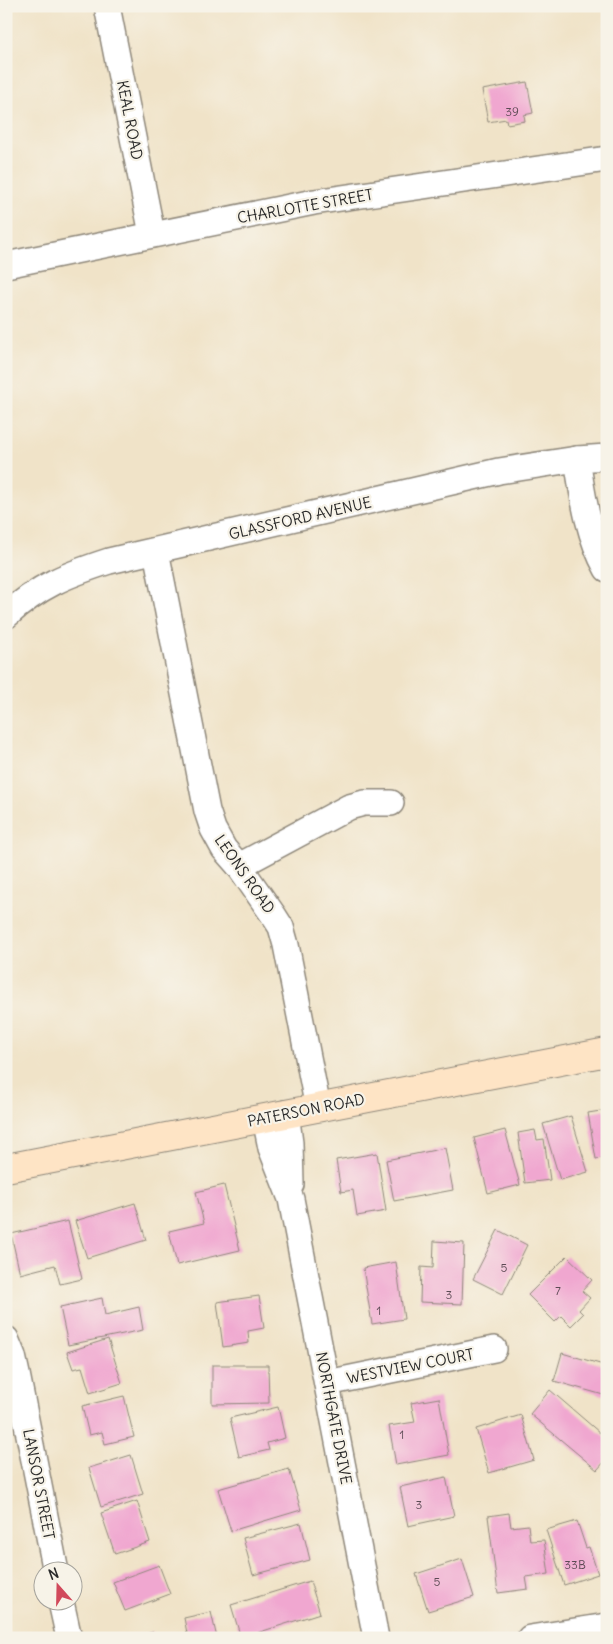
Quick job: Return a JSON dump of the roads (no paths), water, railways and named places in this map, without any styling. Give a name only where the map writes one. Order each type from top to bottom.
[{"type":"street","name":"KEAL ROAD","points":[[106,6],[152,234]]},
{"type":"street","name":"CHARLOTTE STREET","points":[[6,264],[314,202],[607,158]]},
{"type":"street","name":"GLASSFORD AVENUE","points":[[6,616],[35,593],[58,579],[109,561],[499,471],[577,459],[607,457]]},
{"type":"street","points":[[577,459],[585,509],[592,536],[607,569]]},
{"type":"street","name":"LEONS ROAD","points":[[156,551],[207,811],[213,829],[224,849],[240,866],[281,927],[318,1108]]},
{"type":"street","points":[[240,866],[349,807],[364,803],[391,803]]},
{"type":"street","name":"PATERSON ROAD","points":[[6,1168],[607,1052]]},
{"type":"street","name":"NORTHGATE DRIVE","points":[[276,1115],[290,1144],[291,1199],[376,1638]]},
{"type":"street","name":"LANSOR STREET","points":[[6,1339],[13,1356],[17,1374],[54,1562]]},
{"type":"street","name":"WESTVIEW COURT","points":[[327,1383],[494,1349]]},
{"type":"street","points":[[64,1612],[69,1638]]},
{"type":"street","points":[[530,1638],[607,1626]]}]
